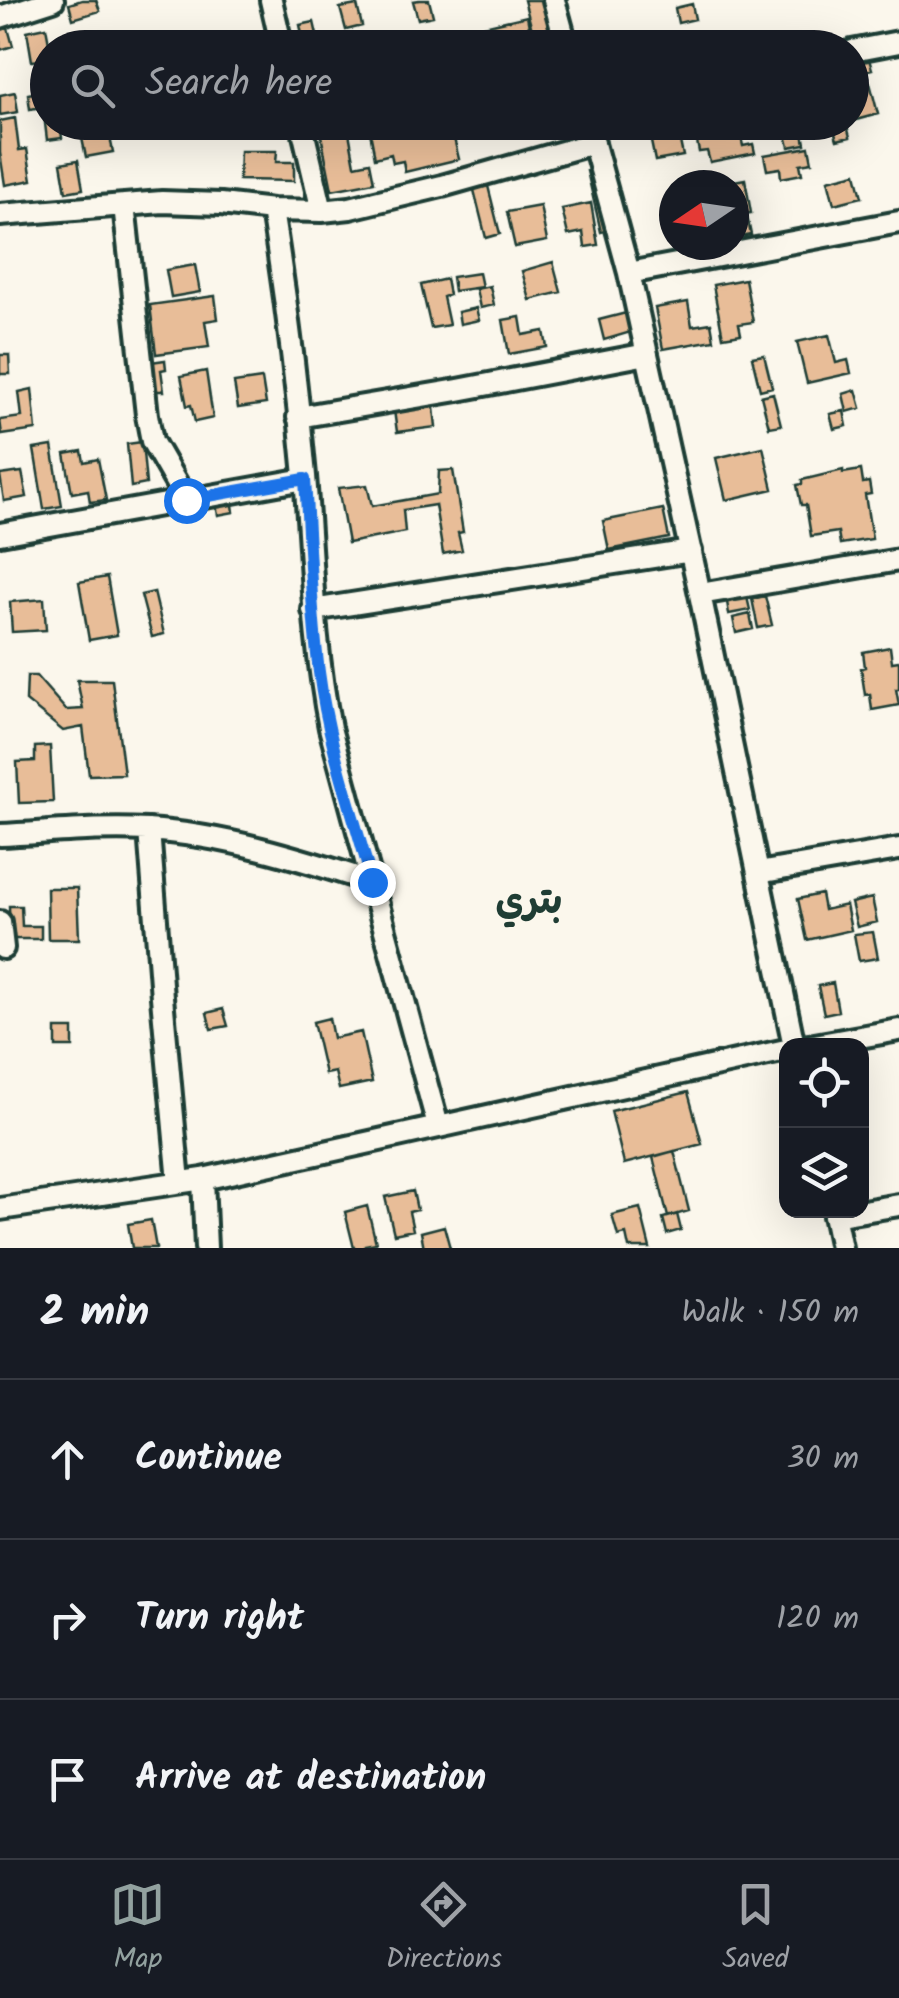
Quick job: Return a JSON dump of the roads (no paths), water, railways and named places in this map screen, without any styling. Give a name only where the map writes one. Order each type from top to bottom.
[{"type":"street","points":[[0,17],[53,0]]},
{"type":"street","points":[[271,0],[278,30]]},
{"type":"street","points":[[554,0],[562,30]]},
{"type":"street","points":[[869,48],[899,42]]},
{"type":"street","points":[[304,140],[322,211]]},
{"type":"street","points":[[0,215],[192,202],[272,210],[350,208],[394,198],[570,140]]},
{"type":"street","points":[[593,140],[629,273],[691,551],[792,1038]]},
{"type":"street","points":[[124,205],[152,441],[186,500]]},
{"type":"street","points":[[272,210],[305,479],[319,674],[330,728],[438,1126]]},
{"type":"street","points":[[629,273],[899,222]]},
{"type":"street","points":[[298,417],[647,354]]},
{"type":"street","points":[[0,534],[305,479]]},
{"type":"street","points":[[313,610],[691,551]]},
{"type":"street","points":[[700,594],[899,560]]},
{"type":"street","points":[[0,835],[149,830],[250,844],[372,882]]},
{"type":"street","points":[[149,830],[179,1182]]},
{"type":"street","points":[[758,873],[899,849]]},
{"type":"street","points":[[0,922],[3,948]]},
{"type":"street","points":[[854,1038],[899,1030]]},
{"type":"street","points":[[0,1209],[203,1179],[779,1052]]},
{"type":"street","points":[[203,1179],[206,1248]]},
{"type":"street","points":[[869,1209],[899,1205]]},
{"type":"street","points":[[835,1218],[841,1248]]},
{"type":"district","name":"بتري","points":[[529,900]]}]
